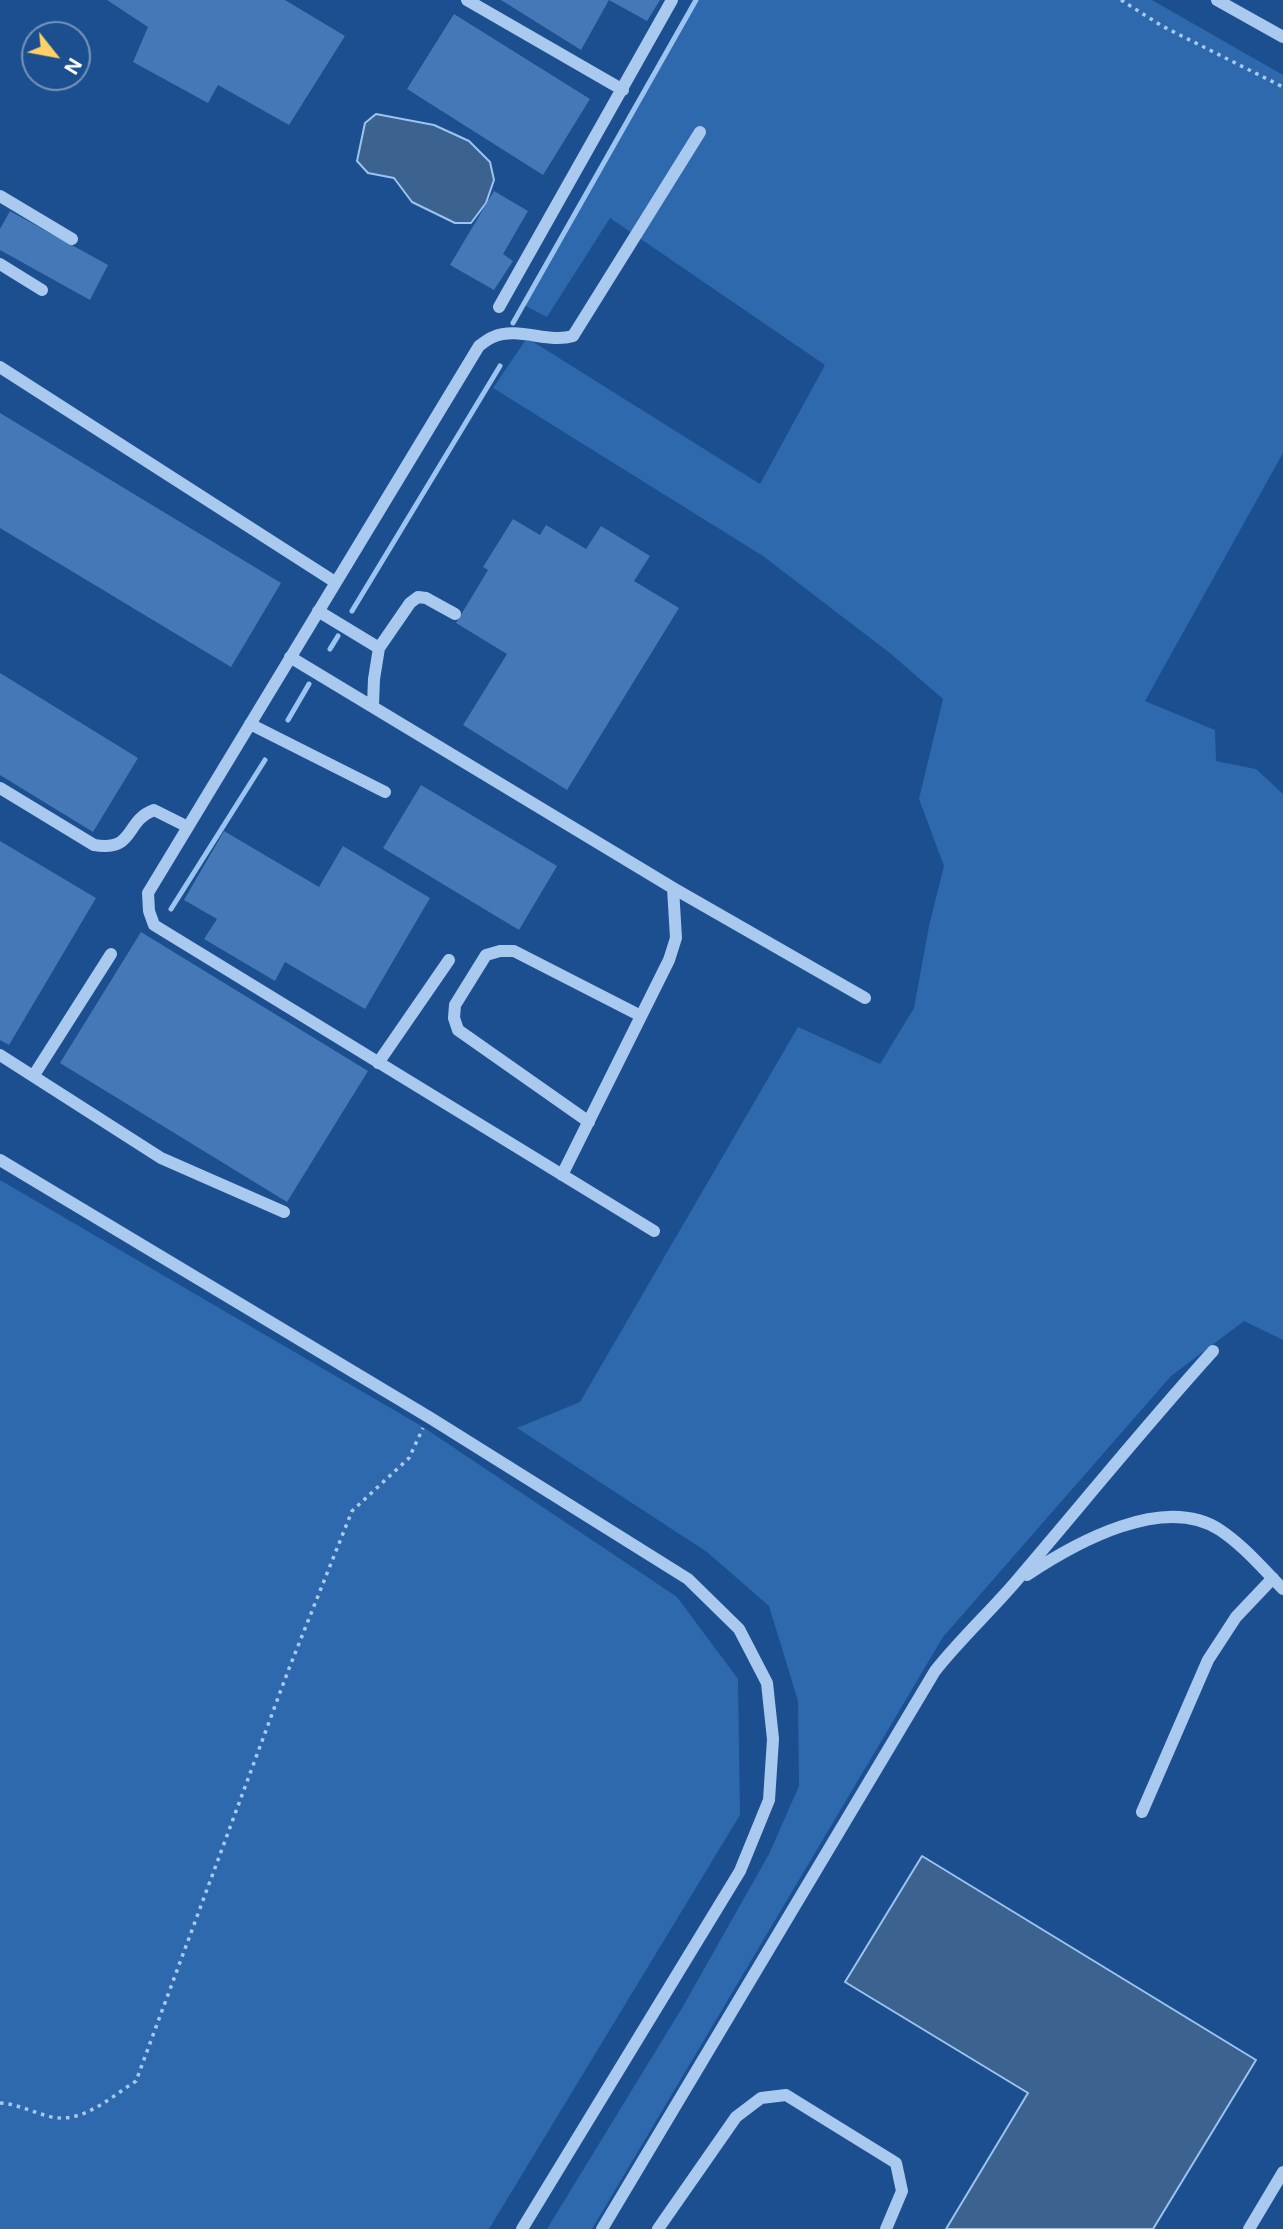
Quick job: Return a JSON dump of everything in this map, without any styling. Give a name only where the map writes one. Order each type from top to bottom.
[{"type":"street","points":[[467,0],[622,90]]},
{"type":"street","points":[[499,307],[672,0]]},
{"type":"street","points":[[1217,0],[1283,37]]},
{"type":"street","points":[[654,1231],[154,925],[149,911],[148,892],[479,346],[495,336],[520,333],[565,339],[573,336],[700,132]]},
{"type":"street","points":[[0,196],[72,239]]},
{"type":"street","points":[[0,264],[42,290]]},
{"type":"street","points":[[0,367],[335,582]]},
{"type":"street","points":[[373,705],[379,649],[410,603],[418,597],[426,598],[455,614]]},
{"type":"street","points":[[317,611],[379,649]]},
{"type":"street","points":[[290,657],[673,888],[864,998]]},
{"type":"street","points":[[250,724],[385,792]]},
{"type":"street","points":[[0,788],[94,845],[110,848],[123,841],[143,814],[154,810],[188,827]]},
{"type":"street","points":[[562,1175],[668,960],[676,938],[673,888]]},
{"type":"street","points":[[589,1122],[458,1030],[454,1018],[455,1005],[486,955],[514,951],[641,1016]]},
{"type":"street","points":[[34,1075],[111,954]]},
{"type":"street","points":[[379,1063],[449,960]]},
{"type":"street","points":[[0,1055],[161,1158],[284,1212]]},
{"type":"street","points":[[0,1160],[432,1419],[688,1579],[739,1629],[767,1683],[773,1740],[769,1800],[740,1871],[522,2229]]},
{"type":"street","points":[[602,2229],[935,1671],[1213,1351]]},
{"type":"street","points":[[1015,1582],[1091,1537],[1131,1522],[1185,1517],[1219,1529],[1251,1556],[1283,1589]]},
{"type":"street","points":[[1143,1812],[1208,1660],[1236,1617],[1273,1578]]},
{"type":"street","points":[[658,2229],[736,2117],[761,2098],[786,2095],[896,2163],[902,2191],[886,2229]]},
{"type":"street","points":[[1250,2229],[1283,2172]]},
{"type":"path","points":[[1121,0],[1162,26],[1283,87]]},
{"type":"path","points":[[0,2103],[51,2118],[66,2118],[86,2113],[136,2081],[288,1671],[352,1511],[409,1458],[423,1427],[432,1419]]},
{"type":"shaded area","points":[[695,0],[1152,0],[1283,75],[1283,453],[1145,701],[1215,730],[1216,761],[1256,769],[1283,794],[1283,1340],[1244,1321],[1171,1376],[943,1637],[592,2229],[547,2229],[682,2008],[769,1854],[799,1786],[798,1701],[769,1606],[707,1552],[517,1428],[580,1402],[798,1027],[880,1064],[914,1008],[929,926],[944,866],[919,799],[943,699],[891,654],[763,556],[493,388],[527,338],[760,484],[825,365],[610,218],[547,317],[524,305]]},
{"type":"shaded area","points":[[376,114],[434,125],[469,141],[490,162],[494,180],[486,203],[471,223],[455,223],[412,202],[394,178],[368,173],[357,161],[365,123]]},
{"type":"shaded area","points":[[0,1180],[423,1427],[677,1597],[738,1679],[740,1815],[489,2229],[0,2229]]},
{"type":"shaded area","points":[[922,1856],[1256,2060],[1153,2229],[946,2229],[1028,2093],[845,1982]]},
{"type":"building","points":[[107,0],[285,0],[345,36],[289,125],[218,85],[208,103],[133,62],[148,27]]},
{"type":"building","points":[[501,0],[609,0],[581,50]]},
{"type":"building","points":[[609,0],[660,0],[647,21]]},
{"type":"building","points":[[454,14],[590,99],[543,175],[407,89]]},
{"type":"building","points":[[494,191],[528,211],[503,254],[513,261],[494,290],[450,265]]},
{"type":"building","points":[[10,211],[108,265],[90,300],[0,250],[0,229]]},
{"type":"building","points":[[0,413],[281,583],[231,667],[0,528]]},
{"type":"building","points":[[513,519],[540,535],[546,525],[586,549],[601,526],[650,556],[634,581],[679,608],[567,790],[463,725],[507,654],[456,623],[488,570],[483,567]]},
{"type":"building","points":[[0,673],[138,758],[93,832],[0,775]]},
{"type":"building","points":[[421,785],[557,866],[519,930],[383,848]]},
{"type":"building","points":[[224,831],[319,887],[343,846],[430,898],[365,1009],[285,962],[275,981],[204,939],[217,919],[184,900]]},
{"type":"building","points":[[0,841],[96,898],[9,1045],[0,1040]]},
{"type":"building","points":[[141,932],[368,1071],[287,1202],[60,1063]]},
{"type":"waterway","points":[[513,323],[696,0]]},
{"type":"waterway","points":[[352,611],[500,366]]},
{"type":"waterway","points":[[330,649],[338,636]]},
{"type":"waterway","points":[[288,720],[309,684]]},
{"type":"waterway","points":[[171,909],[265,760]]}]
